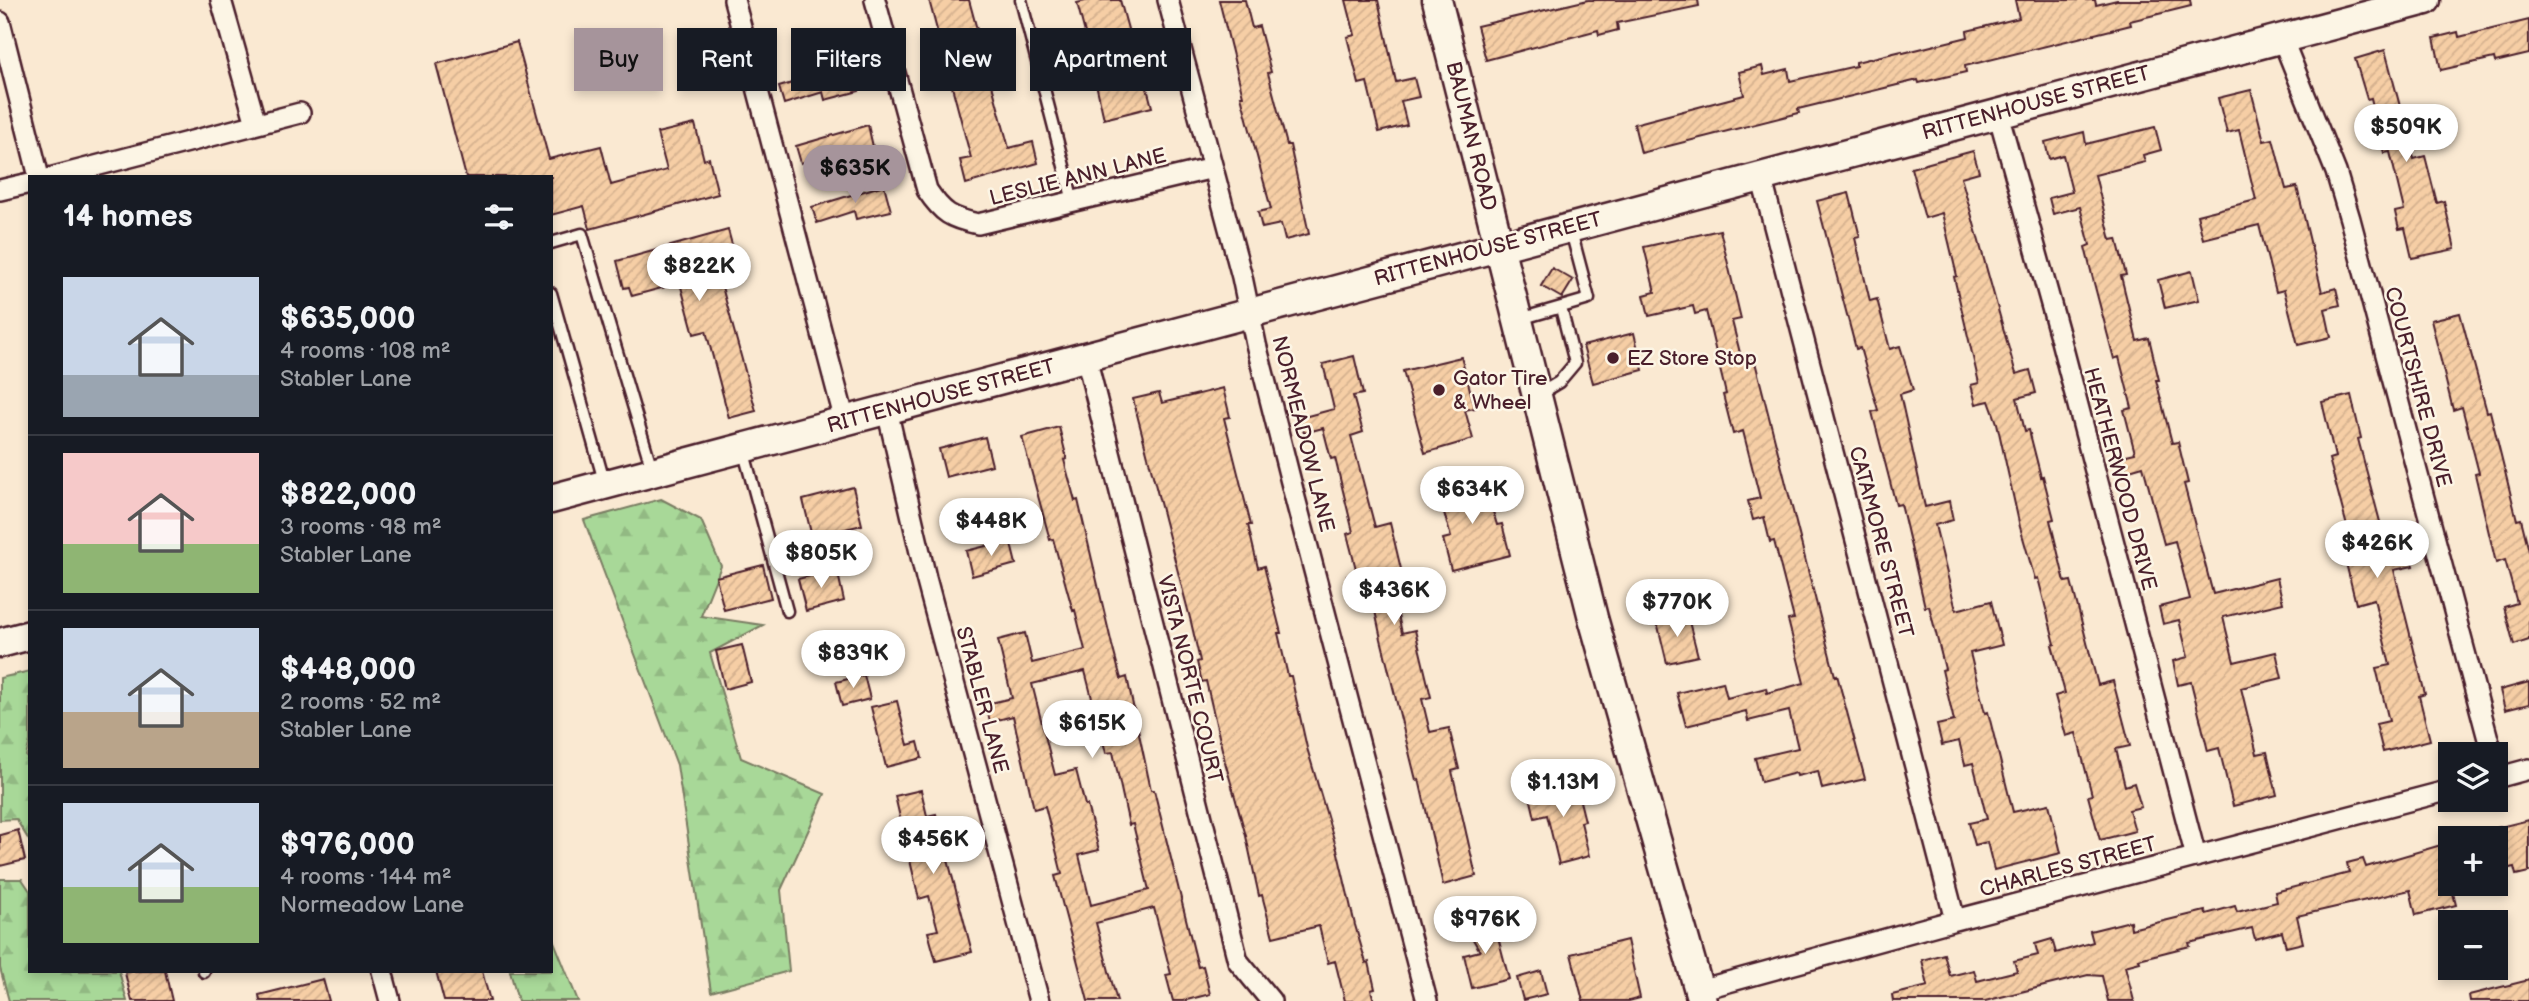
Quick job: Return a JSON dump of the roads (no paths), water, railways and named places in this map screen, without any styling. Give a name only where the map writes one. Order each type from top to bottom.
[{"type":"street","points":[[221,0],[256,124]]},
{"type":"street","points":[[734,0],[845,421]]},
{"type":"street","name":"LESLIE ANN LANE","points":[[875,0],[927,190],[936,203],[954,219],[978,224],[1213,168]]},
{"type":"street","name":"NORMEADOW LANE","points":[[1168,0],[1427,1001]]},
{"type":"street","name":"BAUMAN ROAD","points":[[1437,0],[1593,618],[1700,995]]},
{"type":"street","name":"RITTENHOUSE STREET","points":[[553,498],[2426,0]]},
{"type":"street","points":[[0,22],[38,175]]},
{"type":"street","name":"COURTSHIRE DRIVE","points":[[2282,38],[2336,172],[2350,219],[2489,742]]},
{"type":"street","points":[[61,175],[300,113]]},
{"type":"street","name":"HEATHERWOOD DRIVE","points":[[1998,113],[2059,333],[2196,857]]},
{"type":"street","name":"CATAMORE STREET","points":[[1761,176],[1955,920]]},
{"type":"street","points":[[0,190],[28,183]]},
{"type":"street","name":"VISTA NORTE COURT","points":[[1086,357],[1238,961],[1271,1001]]},
{"type":"street","name":"STABLER LANE","points":[[887,410],[926,578],[1039,1001]]},
{"type":"street","points":[[0,643],[28,636]]},
{"type":"street","points":[[2508,773],[2529,769]]},
{"type":"street","name":"CHARLES STREET","points":[[1700,995],[1955,920],[2438,793]]},
{"type":"street","points":[[383,973],[390,1001]]},
{"type":"lane","points":[[1021,0],[1073,201]]},
{"type":"lane","points":[[1517,321],[1589,299],[1570,227]]},
{"type":"lane","points":[[553,242],[582,234],[653,472]]},
{"type":"lane","points":[[553,300],[605,485]]},
{"type":"lane","points":[[1536,396],[1559,382],[1575,363],[1561,308]]},
{"type":"lane","points":[[743,449],[787,611]]},
{"type":"place","name":"EZ Store Stop","points":[[1613,358]]},
{"type":"place","name":"Gator Tire & Wheel","points":[[1439,390]]}]
